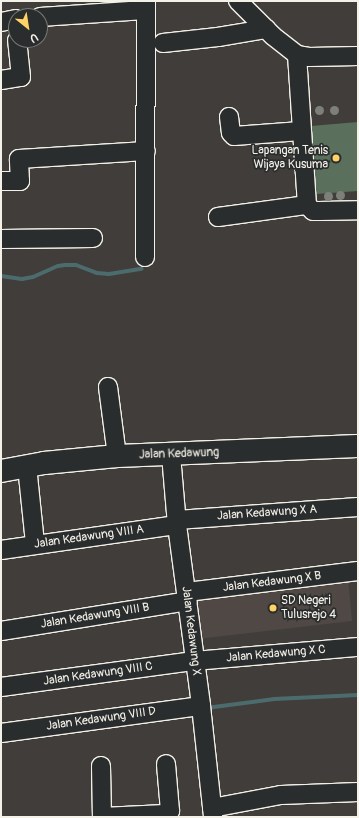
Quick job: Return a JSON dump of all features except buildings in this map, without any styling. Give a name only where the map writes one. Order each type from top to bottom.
[{"type":"main road","name":"Jalan Kedawung","points":[[1,472],[27,466],[117,456],[171,455],[358,446]]},
{"type":"street","points":[[238,1],[266,29],[297,55],[309,57],[358,56]]},
{"type":"street","points":[[48,16],[136,6],[146,151],[144,257]]},
{"type":"street","points":[[163,43],[218,37],[266,29]]},
{"type":"street","points":[[1,80],[21,77],[18,48]]},
{"type":"street","points":[[297,55],[301,131],[309,207]]},
{"type":"street","points":[[229,117],[231,133],[234,136],[301,131]]},
{"type":"street","points":[[1,181],[20,180],[19,159],[146,151]]},
{"type":"street","points":[[218,217],[309,207],[319,211],[358,210]]},
{"type":"street","points":[[1,239],[93,238]]},
{"type":"street","points":[[108,387],[117,456]]},
{"type":"street","name":"Jalan Kedawung X","points":[[171,455],[177,522],[188,597],[212,812]]},
{"type":"street","points":[[27,466],[35,544]]},
{"type":"street","name":"Jalan Kedawung X A","points":[[177,522],[358,507]]},
{"type":"street","name":"Jalan Kedawung VIII A","points":[[1,550],[177,522]]},
{"type":"street","name":"Jalan Kedawung X B","points":[[188,597],[358,571]]},
{"type":"street","name":"Jalan Kedawung VIII B","points":[[1,631],[188,597]]},
{"type":"street","name":"Jalan Kedawung X C","points":[[194,661],[358,647]]},
{"type":"street","name":"Jalan Kedawung VIII C","points":[[1,687],[194,661]]},
{"type":"street","name":"Jalan Kedawung VIII D","points":[[1,733],[201,706]]},
{"type":"street","points":[[101,766],[102,817],[165,814],[170,811],[166,764]]},
{"type":"street","points":[[212,812],[281,796],[358,792]]},
{"type":"shaded area","name":"SD Negeri Tulusrejo 4","points":[[348,577],[352,621],[197,639],[193,596]]},
{"type":"green space","name":"Lapangan Tenis Wijaya Kusuma","points":[[358,122],[358,191],[316,194],[311,126]]},
{"type":"waterway","points":[[1,276],[22,279],[33,277],[58,266],[65,265],[76,265],[97,273],[109,274],[142,269]]},
{"type":"waterway","points":[[206,708],[274,699],[358,695]]},
{"type":"place","name":"Lapangan Tenis Wijaya Kusuma","points":[[336,158]]},
{"type":"place","name":"SD Negeri Tulusrejo 4","points":[[273,608]]}]
